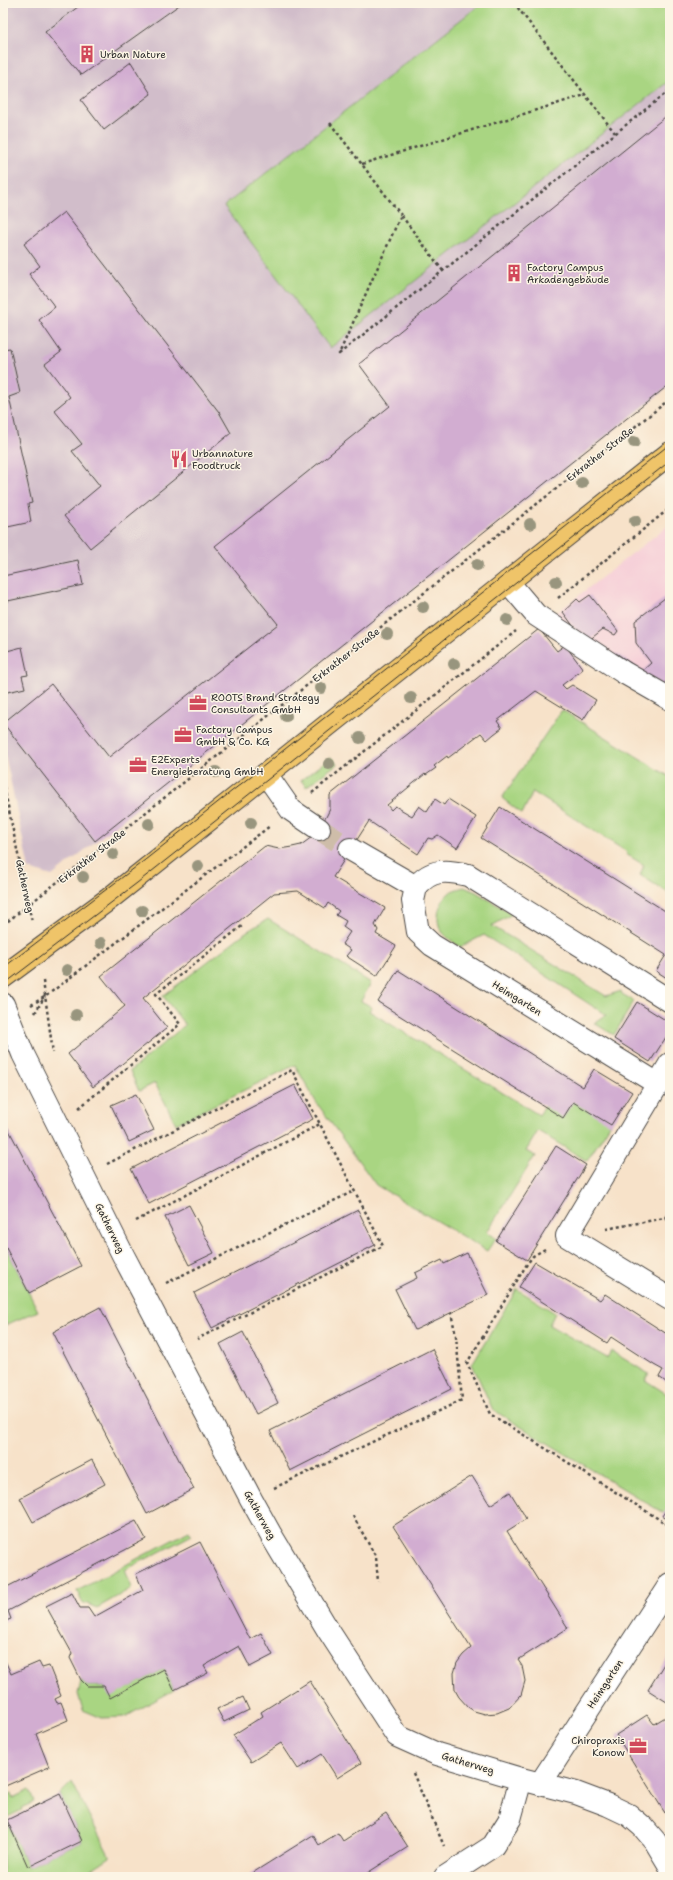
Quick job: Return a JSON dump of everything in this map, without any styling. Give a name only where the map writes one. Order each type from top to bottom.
[{"type":"main road","points":[[3,976],[109,899],[670,453]]},
{"type":"street","points":[[508,582],[536,615],[623,672],[670,699]]},
{"type":"street","points":[[266,774],[291,810],[319,829]]},
{"type":"street","points":[[350,849],[416,887],[423,878],[438,872],[451,870],[468,874],[670,1001]]},
{"type":"street","name":"Heimgarten","points":[[416,887],[413,901],[418,932],[432,945],[658,1084]]},
{"type":"street","name":"Gatherweg","points":[[3,1004],[23,1054],[143,1295],[251,1499],[328,1630],[397,1736],[438,1754],[531,1782],[576,1793],[608,1805],[629,1815],[655,1841],[670,1866]]},
{"type":"street","points":[[670,1064],[566,1236],[670,1299]]},
{"type":"street","name":"Heimgarten","points":[[450,1874],[493,1846],[531,1782],[670,1584]]},
{"type":"path","points":[[514,3],[615,133]]},
{"type":"path","points":[[401,215],[338,354],[670,90]]},
{"type":"path","points":[[362,164],[585,95]]},
{"type":"path","points":[[330,123],[443,271]]},
{"type":"path","name":"Erkrather Straße","points":[[3,925],[670,399]]},
{"type":"path","points":[[312,793],[670,508]]},
{"type":"path","name":"Gatherweg","points":[[3,782],[32,920]]},
{"type":"path","points":[[25,1009],[46,996],[271,825]]},
{"type":"path","points":[[59,1125],[180,1024],[156,994],[242,926]]},
{"type":"path","points":[[44,982],[54,1058]]},
{"type":"path","points":[[31,1020],[46,996]]},
{"type":"path","points":[[84,1175],[292,1070],[383,1246],[173,1350]]},
{"type":"path","points":[[113,1233],[320,1124]]},
{"type":"path","points":[[143,1295],[354,1191]]},
{"type":"path","points":[[670,1210],[665,1218],[566,1236],[533,1256],[467,1363],[490,1414],[670,1526]]},
{"type":"path","points":[[665,1218],[670,1222]]},
{"type":"path","points":[[251,1499],[462,1400],[456,1336],[451,1313]]},
{"type":"path","points":[[353,1516],[376,1557],[378,1582]]},
{"type":"path","points":[[397,1736],[450,1874]]},
{"type":"shaded area","points":[[3,3],[670,3],[670,386],[52,876],[29,869],[3,745]]},
{"type":"shaded area","points":[[670,524],[670,694],[554,615]]},
{"type":"green space","points":[[482,3],[670,3],[670,80],[330,348],[224,206]]},
{"type":"green space","points":[[562,710],[670,777],[670,894],[640,875],[644,865],[626,854],[627,852],[533,792],[522,814],[502,798]]},
{"type":"green space","points":[[331,757],[337,764],[306,787],[301,780]]},
{"type":"green space","points":[[464,887],[476,892],[512,914],[492,926],[606,996],[621,991],[622,994],[634,1001],[614,1035],[594,1023],[606,1015],[484,935],[460,947],[449,939],[440,928],[438,922],[439,910],[447,895],[452,891]]},
{"type":"green space","points":[[268,919],[371,983],[361,1001],[372,1007],[369,1011],[539,1115],[547,1103],[572,1100],[611,1123],[587,1161],[538,1131],[526,1151],[535,1156],[487,1232],[496,1238],[487,1251],[376,1185],[316,1102],[295,1065],[176,1124],[155,1083],[139,1091],[130,1071],[185,1025],[163,996],[246,932]]},
{"type":"green space","points":[[3,1242],[38,1311],[3,1326]]},
{"type":"green space","points":[[517,1289],[555,1313],[549,1325],[607,1358],[611,1351],[649,1374],[645,1380],[670,1396],[670,1506],[665,1514],[493,1410],[472,1364]]},
{"type":"green space","points":[[189,1531],[192,1535],[125,1570],[132,1588],[97,1608],[82,1602],[77,1591]]},
{"type":"green space","points":[[164,1669],[174,1690],[125,1717],[102,1718],[83,1710],[78,1694],[81,1680],[87,1686],[104,1686],[110,1697]]},
{"type":"green space","points":[[72,1782],[110,1857],[80,1877],[3,1877],[3,1823],[7,1820],[28,1867],[82,1841],[60,1794]]},
{"type":"green space","points":[[29,1790],[34,1802],[21,1808],[22,1810],[3,1819],[3,1797],[11,1794],[13,1798]]},
{"type":"building","name":"Urban Nature","points":[[83,3],[182,3],[81,75],[45,32]]},
{"type":"building","name":"Urban Nature","points":[[131,62],[151,94],[104,130],[81,100]]},
{"type":"building","points":[[670,113],[670,384],[95,841],[3,723],[51,684],[109,757],[278,624],[215,546],[390,406],[359,364]]},
{"type":"building","points":[[64,212],[219,412],[231,433],[90,548],[64,516],[100,486],[72,451],[82,444],[54,410],[70,397],[45,364],[61,352],[39,320],[55,307],[29,274],[40,266],[24,244]]},
{"type":"building","points":[[10,348],[20,393],[9,397],[32,503],[28,504],[31,522],[3,528],[3,349]]},
{"type":"building","points":[[78,560],[83,585],[3,602],[3,576]]},
{"type":"building","points":[[670,594],[670,695],[612,658],[616,653],[642,671],[651,663],[636,643],[635,621]]},
{"type":"building","points":[[590,595],[618,631],[615,635],[603,629],[588,641],[574,627],[563,612],[577,599],[580,602]]},
{"type":"building","points":[[539,629],[557,651],[565,645],[583,669],[562,685],[566,689],[572,685],[596,700],[583,720],[536,691],[497,721],[502,728],[487,740],[481,733],[448,758],[447,756],[434,766],[436,768],[426,775],[425,774],[387,805],[391,810],[395,806],[412,816],[419,806],[427,812],[435,799],[444,805],[448,799],[476,817],[457,848],[438,835],[432,839],[428,838],[418,854],[369,821],[333,877],[385,908],[375,925],[378,930],[376,934],[396,946],[377,976],[346,956],[351,950],[342,944],[350,932],[343,927],[346,921],[336,915],[339,911],[328,903],[325,908],[298,891],[274,893],[143,998],[167,1028],[93,1087],[68,1054],[125,1006],[101,976],[265,846],[279,849],[292,847],[301,845],[312,837],[330,809],[330,795]]},
{"type":"building","points":[[3,637],[7,651],[22,647],[28,675],[22,676],[25,688],[3,693]]},
{"type":"building","points":[[500,807],[670,914],[670,980],[656,971],[666,955],[481,838]]},
{"type":"building","points":[[398,970],[583,1087],[594,1069],[632,1092],[611,1125],[573,1102],[563,1118],[378,1002]]},
{"type":"building","points":[[637,1002],[670,1023],[670,1031],[650,1062],[614,1039]]},
{"type":"building","points":[[295,1085],[313,1119],[149,1204],[131,1169]]},
{"type":"building","points":[[136,1094],[154,1130],[129,1142],[111,1105]]},
{"type":"building","points":[[3,1119],[81,1266],[29,1293],[3,1242]]},
{"type":"building","points":[[556,1146],[586,1165],[527,1260],[496,1241]]},
{"type":"building","points":[[189,1205],[214,1253],[189,1265],[165,1217]]},
{"type":"building","points":[[358,1210],[375,1245],[212,1328],[194,1293]]},
{"type":"building","points":[[467,1253],[488,1295],[415,1330],[395,1289],[417,1278],[415,1273],[442,1260],[444,1264]]},
{"type":"building","points":[[535,1262],[600,1300],[605,1294],[670,1336],[670,1385],[659,1377],[663,1370],[611,1337],[607,1343],[519,1287]]},
{"type":"building","points":[[100,1307],[194,1489],[147,1514],[53,1332]]},
{"type":"building","points":[[243,1332],[278,1403],[256,1414],[220,1344]]},
{"type":"building","points":[[432,1349],[452,1389],[290,1471],[270,1431]]},
{"type":"building","points":[[92,1460],[105,1484],[33,1522],[20,1498]]},
{"type":"building","points":[[472,1476],[490,1505],[510,1492],[526,1519],[507,1531],[568,1628],[518,1660],[522,1666],[525,1681],[521,1695],[509,1708],[497,1713],[485,1714],[474,1711],[468,1707],[455,1690],[454,1673],[457,1663],[471,1648],[393,1526]]},
{"type":"building","points":[[670,1504],[670,1521],[662,1516]]},
{"type":"building","points":[[136,1521],[146,1539],[8,1611],[11,1619],[3,1622],[3,1589]]},
{"type":"building","points":[[200,1542],[250,1639],[261,1633],[273,1655],[250,1667],[239,1646],[204,1666],[208,1673],[174,1690],[164,1669],[110,1698],[104,1686],[87,1686],[81,1680],[70,1658],[72,1653],[46,1606],[72,1593],[80,1608],[88,1608],[94,1617],[143,1590],[136,1574]]},
{"type":"building","points":[[670,1654],[670,1704],[648,1690]]},
{"type":"building","points":[[3,1656],[11,1674],[39,1662],[42,1668],[49,1666],[61,1696],[55,1699],[57,1703],[61,1702],[68,1720],[36,1734],[49,1767],[3,1787]]},
{"type":"building","points":[[310,1681],[361,1763],[337,1778],[322,1754],[298,1769],[281,1743],[251,1762],[233,1735],[263,1716],[261,1712]]},
{"type":"building","points":[[243,1697],[249,1710],[224,1722],[217,1709]]},
{"type":"building","points":[[647,1715],[654,1724],[667,1716],[670,1720],[670,1821],[616,1735]]},
{"type":"building","points":[[60,1794],[82,1841],[28,1867],[7,1820]]},
{"type":"building","points":[[386,1813],[408,1847],[361,1877],[246,1877],[313,1835],[319,1845],[338,1833],[343,1841]]},
{"type":"tunnel","points":[[319,829],[350,849]]},
{"type":"tram line","points":[[3,968],[145,860],[670,444]]},
{"type":"tram line","points":[[3,985],[137,883],[670,461]]},
{"type":"place","name":"Urban Nature","points":[[87,54]]},
{"type":"place","name":"Factory Campus Arkadengebäude","points":[[514,273]]},
{"type":"place","name":"Urbannature Foodtruck","points":[[179,459]]},
{"type":"place","name":"ROOTS Brand Strategy Consultants GmbH","points":[[198,703]]},
{"type":"place","name":"Factory Campus GmbH & Co. KG","points":[[183,735]]},
{"type":"place","name":"E2Experts Energieberatung GmbH","points":[[138,765]]},
{"type":"place","name":"Chiropraxis Konow","points":[[638,1746]]}]
